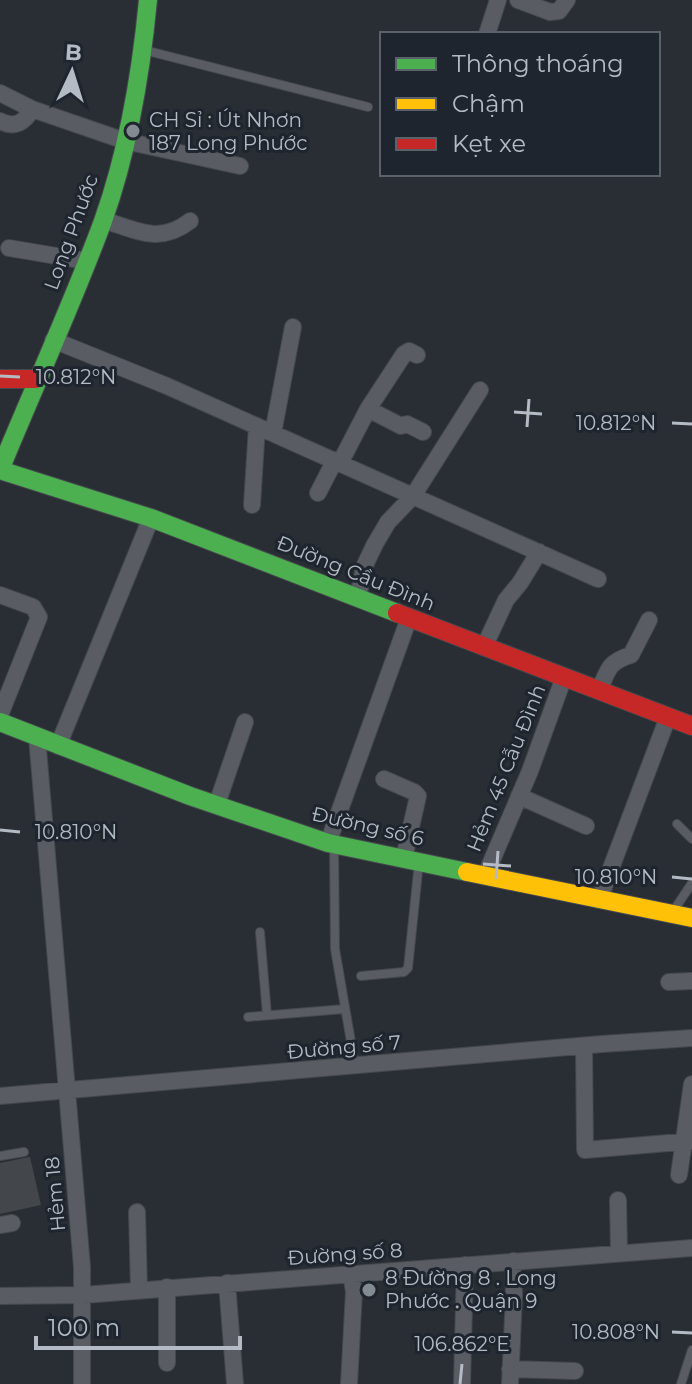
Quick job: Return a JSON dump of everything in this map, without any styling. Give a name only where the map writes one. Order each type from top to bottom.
[{"type":"street","name":"Long Phước","points":[[0,470],[103,220],[125,141],[143,50],[148,0]]},
{"type":"street","points":[[488,32],[498,0]]},
{"type":"street","points":[[518,0],[550,12],[559,11],[567,0]]},
{"type":"street","points":[[0,93],[32,109],[125,141],[240,166]]},
{"type":"street","points":[[0,121],[7,125],[18,124],[26,120],[32,109]]},
{"type":"street","points":[[103,220],[157,234],[176,232],[190,221]]},
{"type":"street","points":[[9,248],[86,261]]},
{"type":"street","points":[[273,433],[293,327]]},
{"type":"street","points":[[53,340],[273,433],[598,579]]},
{"type":"street","points":[[318,493],[404,354],[409,351],[417,355]]},
{"type":"street","points":[[0,379],[36,379]]},
{"type":"street","points":[[358,598],[364,567],[375,544],[388,522],[413,496],[480,390]]},
{"type":"street","points":[[368,409],[401,426],[407,424],[423,432]]},
{"type":"street","points":[[252,505],[257,426]]},
{"type":"street","name":"Đường Cầu Đình","points":[[0,470],[151,518],[692,726]]},
{"type":"street","points":[[58,746],[151,518]]},
{"type":"street","points":[[484,647],[506,600],[539,552]]},
{"type":"street","points":[[0,595],[33,607],[39,617],[0,715]]},
{"type":"street","points":[[331,844],[409,618]]},
{"type":"street","points":[[599,691],[610,666],[616,660],[631,655],[649,620]]},
{"type":"street","name":"Hẻm 45 Cẫu Đình","points":[[486,874],[564,677]]},
{"type":"street","points":[[599,900],[668,717]]},
{"type":"street","name":"Đường số 6","points":[[0,722],[58,746],[331,844],[692,918]]},
{"type":"street","points":[[217,804],[245,722]]},
{"type":"street","name":"Hẻm 18","points":[[37,737],[83,1295],[82,1384]]},
{"type":"street","points":[[384,779],[418,796],[411,860]]},
{"type":"street","points":[[519,796],[586,826]]},
{"type":"street","points":[[669,982],[692,981]]},
{"type":"street","name":"Đường số 7","points":[[0,1096],[692,1038]]},
{"type":"street","points":[[584,1046],[585,1150],[688,1140]]},
{"type":"street","points":[[679,1175],[688,1140],[692,1084]]},
{"type":"street","points":[[618,1200],[619,1253]]},
{"type":"street","points":[[137,1212],[139,1290]]},
{"type":"street","name":"Đường số 8","points":[[0,1296],[83,1295],[692,1248]]},
{"type":"street","points":[[513,1261],[510,1376],[575,1371]]},
{"type":"street","points":[[462,1384],[465,1265]]},
{"type":"street","points":[[349,1384],[354,1291],[351,1275]]},
{"type":"street","points":[[227,1283],[235,1384]]},
{"type":"street","points":[[167,1287],[167,1363]]},
{"type":"lane","points":[[143,50],[368,107]]},
{"type":"lane","points":[[677,824],[692,839]]},
{"type":"lane","points":[[331,844],[335,949],[355,1065]]},
{"type":"lane","points":[[361,976],[408,969],[411,860]]},
{"type":"lane","points":[[672,914],[692,883]]},
{"type":"lane","points":[[260,932],[267,1015]]},
{"type":"lane","points":[[248,1017],[344,1009]]},
{"type":"lane","points":[[0,1156],[24,1152]]},
{"type":"lane","points":[[681,1384],[692,1350]]},
{"type":"building","points":[[30,1157],[41,1205],[0,1214],[0,1163]]},
{"type":"traffic: fast","points":[[0,470],[79,284],[112,194],[132,112],[148,0]]},
{"type":"traffic: fast","points":[[0,470],[151,518],[397,613]]},
{"type":"traffic: fast","points":[[0,722],[190,796],[328,843],[467,872]]},
{"type":"traffic: slow","points":[[467,872],[692,918]]},
{"type":"traffic: jam","points":[[0,379],[36,379]]},
{"type":"traffic: jam","points":[[397,613],[692,726]]},
{"type":"place","name":"CH Sỉ : Út Nhơn 187 Long Phước","points":[[133,131]]},
{"type":"place","name":"8 Đường 8 . Long Phước . Quận 9","points":[[369,1290]]}]
